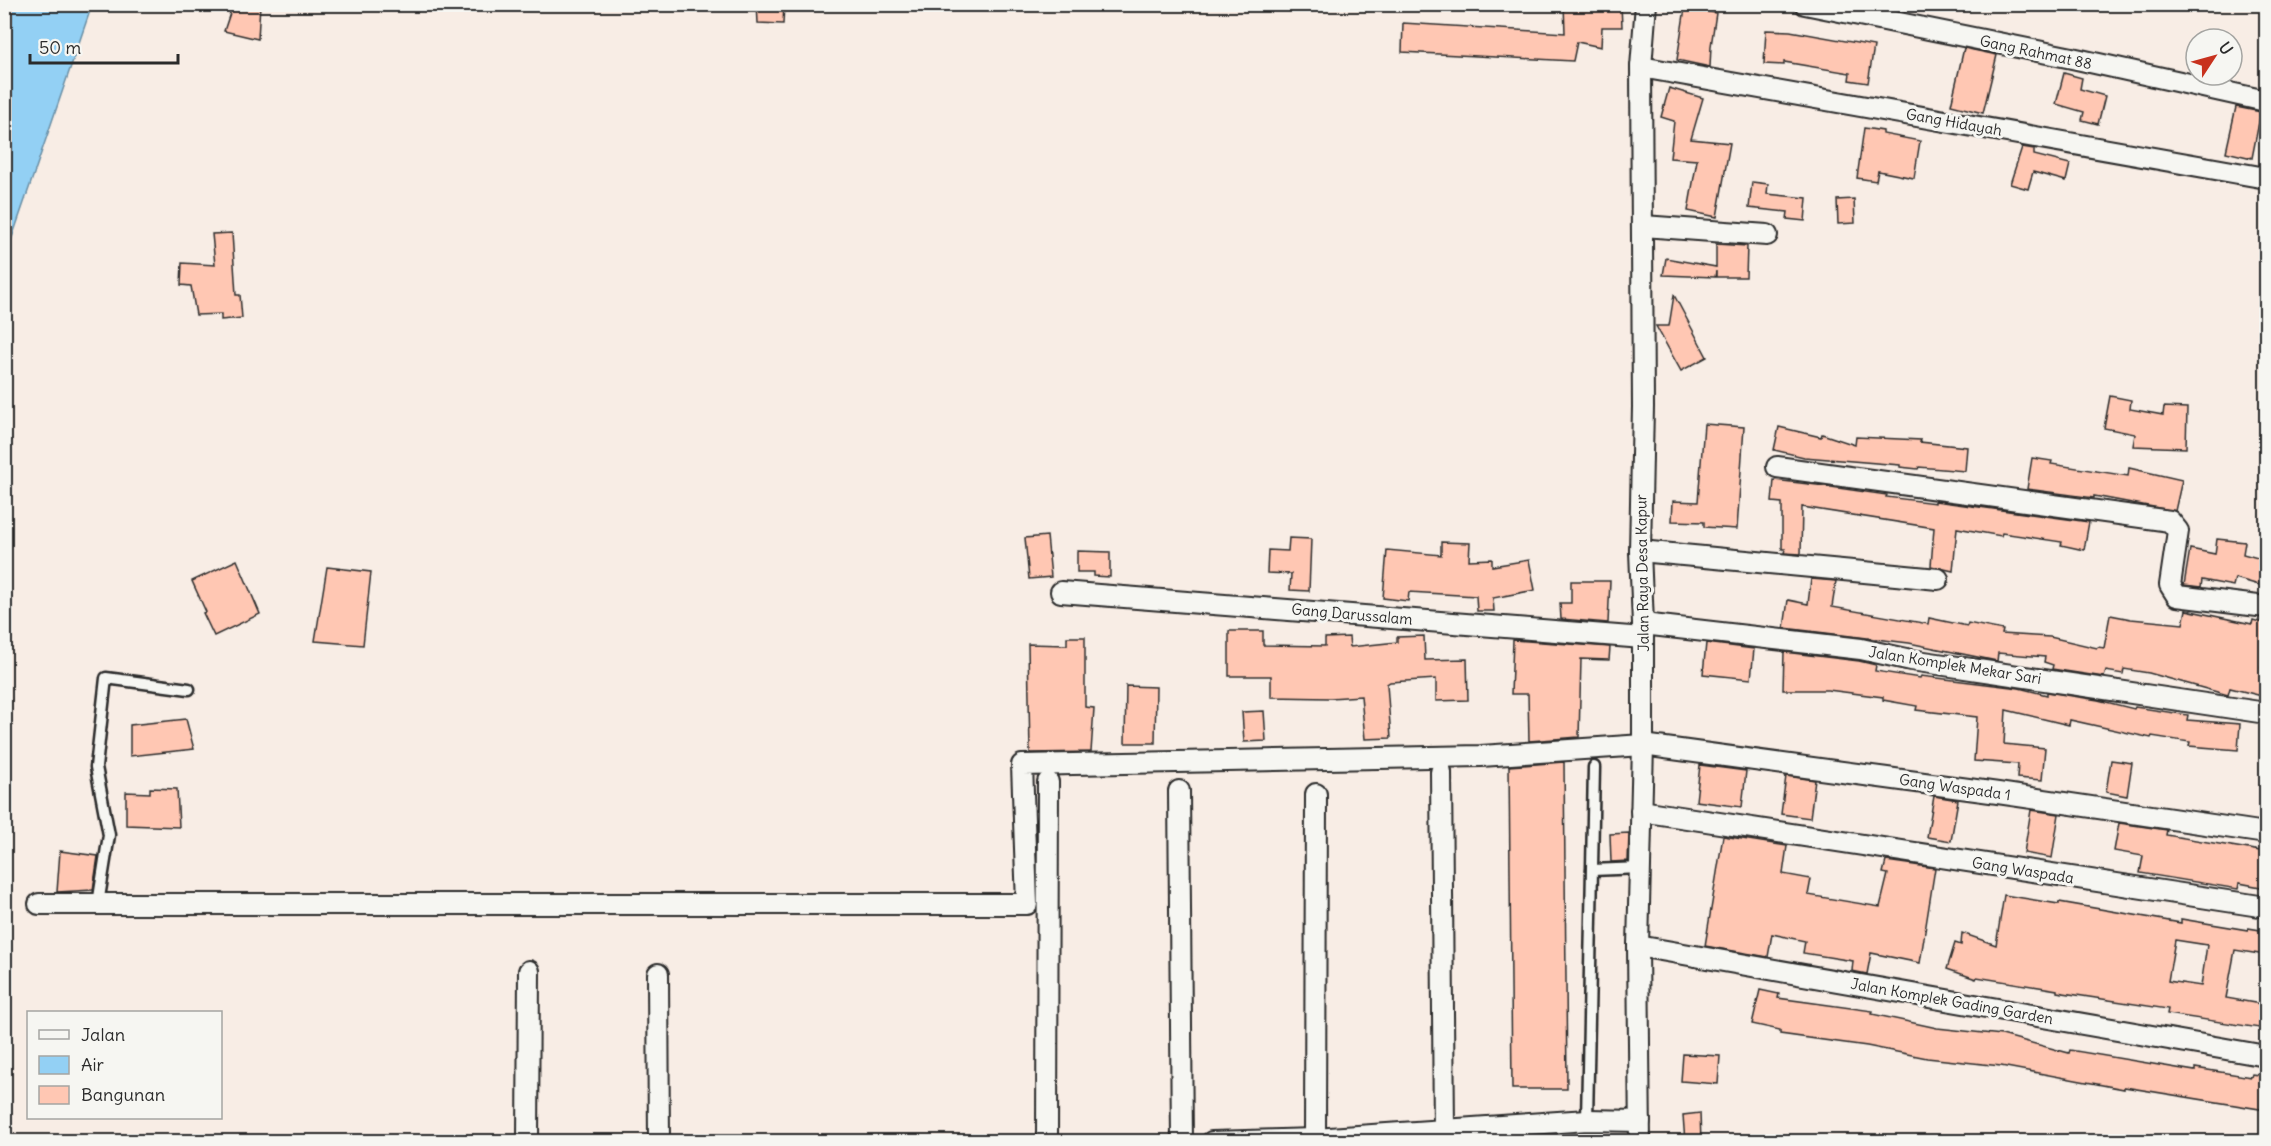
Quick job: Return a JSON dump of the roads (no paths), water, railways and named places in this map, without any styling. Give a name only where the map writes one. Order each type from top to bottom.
[{"type":"street","name":"Jalan Raya Desa Kapur","points":[[1640,1142],[1638,946],[1643,745],[1640,551],[1643,226],[1641,67],[1646,4]]},
{"type":"street","name":"Gang Rahmat 88","points":[[1805,4],[2072,58],[2266,101]]},
{"type":"street","name":"Gang Hidayah","points":[[1641,67],[2266,178]]},
{"type":"street","points":[[1643,226],[1767,235]]},
{"type":"street","points":[[1777,468],[2170,521],[2178,531],[2170,585],[2177,596],[2266,607]]},
{"type":"street","points":[[1640,551],[1938,579]]},
{"type":"street","name":"Gang Darussalam","points":[[1061,592],[1643,631]]},
{"type":"street","name":"Jalan Komplek Mekar Sari","points":[[1643,631],[1861,650],[1911,660],[2266,712]]},
{"type":"street","name":"Gang Waspada 1","points":[[98,904],[1028,904],[1022,765],[1481,756],[1643,745],[2010,795],[2266,833]]},
{"type":"street","points":[[1441,772],[1444,1131]]},
{"type":"street","points":[[1047,1142],[1048,782]]},
{"type":"street","points":[[1179,791],[1182,1142]]},
{"type":"street","points":[[1315,1139],[1316,794]]},
{"type":"street","name":"Gang Waspada","points":[[1641,811],[2266,907]]},
{"type":"street","points":[[39,904],[98,904]]},
{"type":"street","name":"Jalan Komplek Gading Garden","points":[[1638,946],[2266,1056]]},
{"type":"street","points":[[528,1142],[529,971]]},
{"type":"street","points":[[658,974],[658,1142]]},
{"type":"street","points":[[1212,1142],[1315,1139],[1587,1120],[1640,1121]]},
{"type":"lane","points":[[98,904],[109,835],[96,767],[106,678],[189,689]]},
{"type":"lane","points":[[1587,1120],[1594,767]]},
{"type":"lane","points":[[1592,870],[1641,868]]},
{"type":"water","points":[[4,5],[92,5],[5,258]]}]
